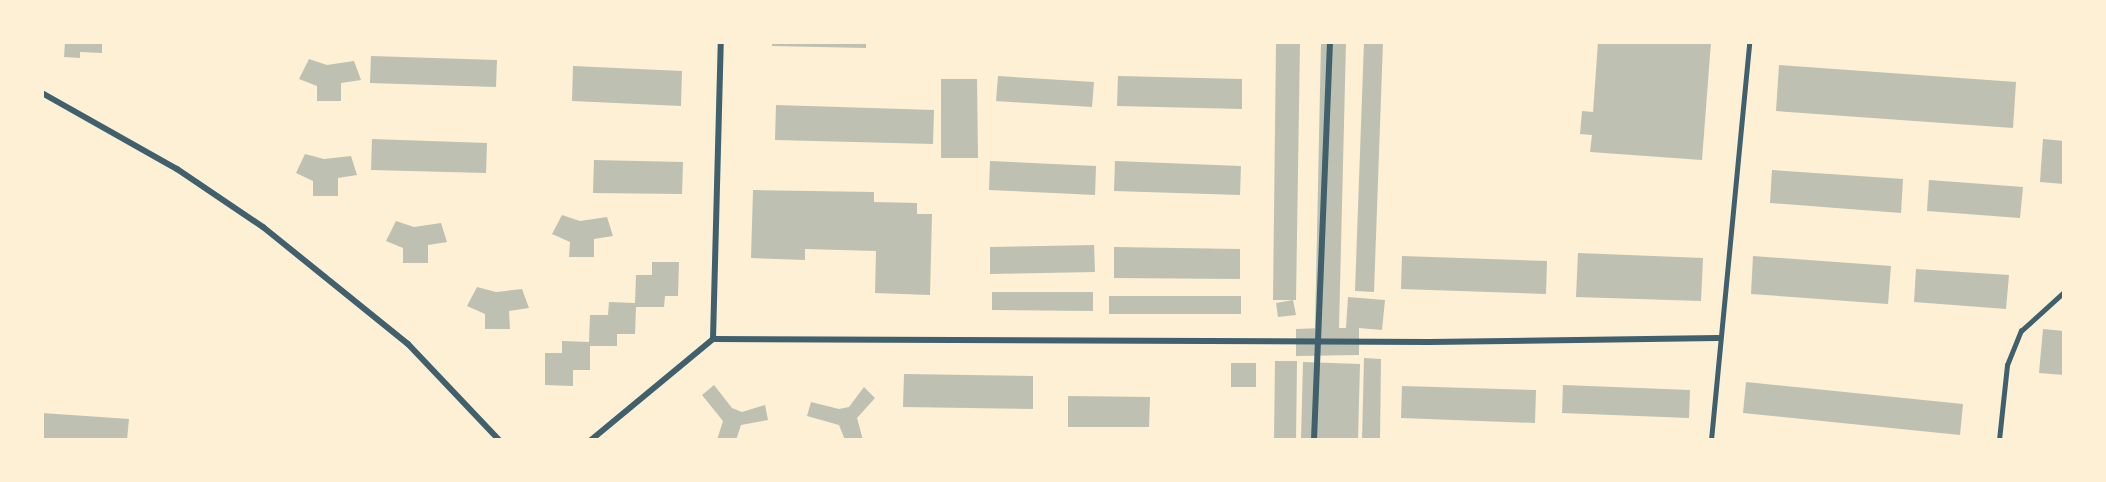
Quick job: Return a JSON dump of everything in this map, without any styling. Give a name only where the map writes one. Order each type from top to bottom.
[{"type":"street","points":[[713,339],[721,42]]},
{"type":"street","points":[[1314,440],[1330,42]]},
{"type":"street","points":[[42,93],[177,169],[263,227],[408,344],[499,440]]},
{"type":"street","points":[[591,440],[713,339],[1429,342],[1718,338]]},
{"type":"lane","points":[[1711,440],[1718,338],[1749,42]]},
{"type":"lane","points":[[1999,440],[2007,364],[2021,331],[2064,292]]},
{"type":"building","points":[[65,42],[102,42],[102,53],[80,52],[80,58],[64,57]]},
{"type":"building","points":[[772,42],[866,42],[866,48],[772,46]]},
{"type":"building","points":[[1276,42],[1300,42],[1296,300],[1273,300]]},
{"type":"building","points":[[1321,42],[1346,42],[1339,328],[1346,328],[1348,297],[1385,300],[1382,330],[1359,328],[1359,355],[1296,356],[1296,329],[1322,328],[1315,328]]},
{"type":"building","points":[[1364,42],[1383,42],[1374,292],[1355,291]]},
{"type":"building","points":[[1598,42],[1711,42],[1702,160],[1590,152],[1592,135],[1580,134],[1582,111],[1593,112]]},
{"type":"building","points":[[371,56],[497,60],[496,87],[370,83]]},
{"type":"building","points":[[309,59],[327,65],[354,61],[361,80],[341,83],[341,101],[317,101],[317,86],[299,79]]},
{"type":"building","points":[[1779,65],[2016,82],[2013,128],[1776,111]]},
{"type":"building","points":[[573,66],[682,71],[681,106],[572,101]]},
{"type":"building","points":[[998,76],[1094,82],[1092,107],[996,101]]},
{"type":"building","points":[[1118,76],[1242,79],[1242,109],[1117,106]]},
{"type":"building","points":[[941,79],[977,79],[978,158],[941,158]]},
{"type":"building","points":[[776,105],[934,110],[933,144],[775,140]]},
{"type":"building","points":[[372,139],[487,143],[486,173],[371,170]]},
{"type":"building","points":[[2043,139],[2064,141],[2064,184],[2040,182]]},
{"type":"building","points":[[305,154],[324,159],[351,156],[357,175],[338,178],[338,196],[313,196],[313,181],[296,173]]},
{"type":"building","points":[[594,160],[683,162],[682,194],[593,193]]},
{"type":"building","points":[[990,161],[1096,166],[1095,195],[989,190]]},
{"type":"building","points":[[1115,161],[1241,166],[1240,195],[1114,191]]},
{"type":"building","points":[[1772,170],[1903,179],[1901,213],[1770,203]]},
{"type":"building","points":[[1929,180],[2023,187],[2020,218],[1927,211]]},
{"type":"building","points":[[753,190],[874,192],[874,202],[917,203],[917,214],[932,214],[930,295],[875,293],[876,251],[805,249],[805,260],[751,258]]},
{"type":"building","points":[[562,215],[580,221],[607,217],[613,236],[594,239],[594,257],[569,257],[570,242],[552,234]]},
{"type":"building","points":[[396,221],[414,227],[441,223],[447,242],[428,245],[428,263],[403,263],[403,248],[386,241]]},
{"type":"building","points":[[1094,245],[1095,272],[990,274],[990,247]]},
{"type":"building","points":[[1114,247],[1240,249],[1240,279],[1114,278]]},
{"type":"building","points":[[1578,253],[1703,258],[1701,301],[1576,297]]},
{"type":"building","points":[[1402,256],[1547,261],[1546,294],[1401,289]]},
{"type":"building","points":[[1753,256],[1891,266],[1888,304],[1751,294]]},
{"type":"building","points":[[652,262],[679,262],[678,296],[665,296],[664,307],[636,307],[635,334],[617,334],[617,346],[590,346],[590,370],[573,370],[573,386],[545,385],[545,353],[562,353],[562,341],[589,342],[590,315],[608,315],[609,302],[635,303],[636,275],[652,275]]},
{"type":"building","points":[[1916,269],[2009,275],[2006,309],[1914,302]]},
{"type":"building","points":[[477,287],[496,292],[522,289],[529,308],[509,311],[510,329],[485,329],[485,314],[467,306]]},
{"type":"building","points":[[992,292],[1093,292],[1093,311],[992,310]]},
{"type":"building","points":[[1109,296],[1241,296],[1241,314],[1109,314]]},
{"type":"building","points":[[1293,300],[1296,315],[1278,317],[1276,303]]},
{"type":"building","points":[[2043,329],[2064,331],[2064,375],[2039,373]]},
{"type":"building","points":[[1364,358],[1381,359],[1380,440],[1362,440]]},
{"type":"building","points":[[1275,361],[1297,361],[1296,440],[1274,440]]},
{"type":"building","points":[[1303,362],[1360,364],[1358,440],[1301,440]]},
{"type":"building","points":[[1231,363],[1256,363],[1256,387],[1231,387]]},
{"type":"building","points":[[904,374],[1033,376],[1033,409],[903,407]]},
{"type":"building","points":[[1746,382],[1963,404],[1960,435],[1743,413]]},
{"type":"building","points":[[714,385],[732,408],[742,412],[765,405],[768,420],[741,425],[736,440],[717,440],[723,421],[702,395]]},
{"type":"building","points":[[1563,385],[1690,390],[1689,418],[1562,413]]},
{"type":"building","points":[[1402,386],[1536,390],[1535,423],[1401,418]]},
{"type":"building","points":[[864,387],[875,398],[857,418],[863,440],[845,440],[839,425],[807,416],[811,402],[839,409],[849,407]]},
{"type":"building","points":[[1068,396],[1150,397],[1149,427],[1068,427]]},
{"type":"building","points":[[42,413],[129,419],[127,440],[42,440]]}]
